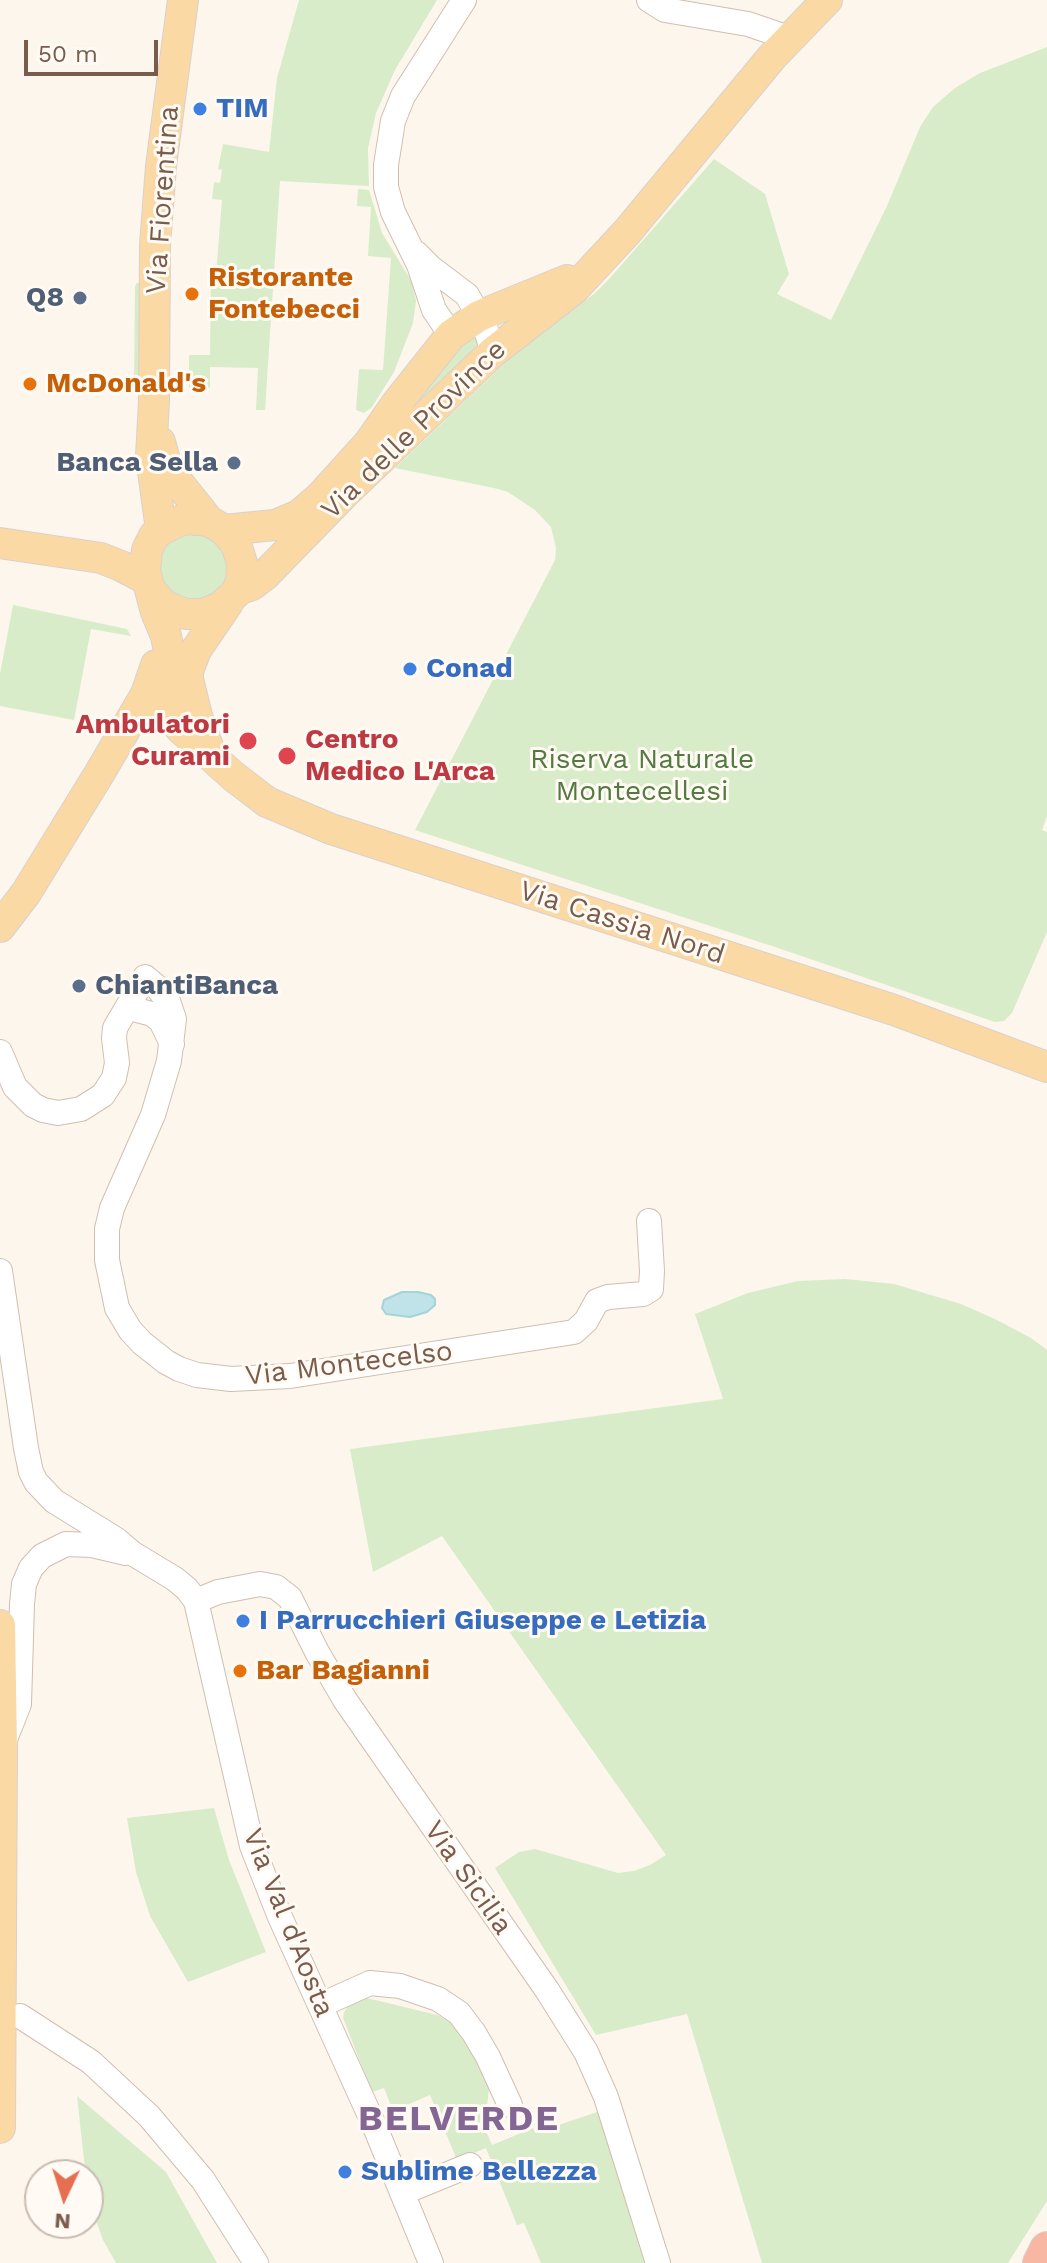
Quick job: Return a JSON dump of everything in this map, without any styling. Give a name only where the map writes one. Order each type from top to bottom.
[{"type":"highway","points":[[1040,2263],[1047,2249]]},
{"type":"main road","name":"Via Fiorentina","points":[[2,927],[58,841],[153,678],[157,649],[145,565],[156,537],[152,464],[155,245],[183,0]]},
{"type":"main road","name":"Via delle Province","points":[[233,596],[270,570],[345,493],[493,352],[568,295],[592,271],[780,47],[827,0]]},
{"type":"main road","name":"Via delle Province","points":[[216,526],[275,525],[291,520],[306,509],[373,438],[404,393],[473,306],[512,302],[592,271]]},
{"type":"main road","name":"Via Fiorentina","points":[[154,401],[165,460],[178,483],[216,526],[231,536],[240,553],[242,573],[233,596]]},
{"type":"main road","points":[[101,558],[120,555],[188,519],[216,526]]},
{"type":"main road","points":[[0,543],[101,558],[121,566],[165,606],[185,614],[204,614],[233,596]]},
{"type":"main road","name":"Via Fiorentina","points":[[151,593],[169,651],[162,702],[165,712]]},
{"type":"main road","points":[[122,735],[165,712],[178,697],[188,679],[196,650],[233,596]]},
{"type":"main road","name":"Via Cassia Nord","points":[[188,679],[211,754]]},
{"type":"main road","name":"Via Cassia Nord","points":[[165,712],[256,795],[306,819],[882,1006],[1047,1067]]},
{"type":"main road","points":[[0,1625],[0,2128]]},
{"type":"street","points":[[451,335],[434,310],[393,212],[386,187],[386,165],[393,121],[403,96],[464,0]]},
{"type":"street","points":[[649,0],[665,10],[723,20],[780,47]]},
{"type":"street","points":[[411,249],[473,306],[493,352]]},
{"type":"street","name":"Via Montecelso","points":[[129,1008],[145,977],[157,987],[173,1010],[174,1019],[172,1046],[156,1105],[112,1208],[106,1250],[109,1278],[117,1308],[125,1323],[149,1349],[184,1371],[215,1378],[290,1376],[574,1332],[586,1321],[597,1301],[643,1294],[651,1289],[649,1221]]},
{"type":"street","points":[[3,1065],[20,1093],[33,1105],[43,1110],[65,1113],[89,1105],[103,1095],[114,1078],[117,1063],[115,1028],[129,1008],[152,1014],[161,1021],[172,1046]]},
{"type":"street","points":[[0,1271],[19,1406],[31,1472],[36,1482],[54,1501],[175,1579],[196,1601]]},
{"type":"street","points":[[2,1747],[19,1704],[22,1604],[24,1584],[31,1568],[50,1550],[66,1544],[82,1543],[132,1553]]},
{"type":"street","name":"Via Sicilia","points":[[196,1601],[207,1595],[255,1584],[276,1587],[293,1602],[345,1700],[547,1990],[586,2052],[606,2097],[658,2263]]},
{"type":"street","name":"Via Val d'Aosta","points":[[196,1601],[252,1846],[431,2263]]},
{"type":"street","points":[[321,2005],[370,1983],[400,1986],[438,1999],[459,2013],[474,2033],[510,2105]]},
{"type":"street","points":[[20,2016],[91,2062],[149,2116],[203,2180],[256,2263]]},
{"type":"street","points":[[402,2193],[470,2165]]},
{"type":"green space","points":[[299,0],[437,0],[395,70],[376,113],[368,148],[369,186],[280,181],[265,410],[256,410],[258,368],[210,367],[210,388],[189,388],[189,355],[210,355],[211,275],[216,274],[222,200],[212,199],[214,182],[220,183],[222,170],[218,169],[223,144],[269,152],[277,78]]},
{"type":"green space","name":"Riserva Naturale Montecellesi","points":[[1047,47],[1047,816],[1042,830],[1047,832],[1047,932],[1012,1013],[1004,1021],[995,1022],[415,830],[555,560],[556,548],[551,527],[535,510],[508,492],[395,468],[506,362],[594,294],[714,159],[765,194],[789,274],[777,294],[831,320],[887,206],[920,127],[933,107],[955,88],[980,73]]},
{"type":"green space","points":[[358,189],[369,190],[382,233],[412,282],[416,301],[413,323],[394,372],[372,407],[364,413],[356,410],[359,369],[383,370],[391,258],[368,256],[371,207],[357,206]]},
{"type":"green space","points":[[137,283],[142,283],[140,387],[137,388],[134,387]]},
{"type":"green space","points":[[476,330],[483,344],[407,419],[402,414],[431,371]]},
{"type":"green space","points":[[190,532],[202,532],[223,544],[230,578],[217,597],[183,602],[165,587],[160,564],[163,553],[169,543]]},
{"type":"green space","points":[[13,605],[127,629],[131,636],[91,629],[74,720],[0,706],[0,674]]},
{"type":"green space","points":[[845,1279],[894,1284],[961,1304],[1031,1338],[1047,1350],[1047,2201],[1008,2263],[762,2263],[687,2014],[596,2035],[495,1868],[519,1852],[535,1849],[618,1873],[650,1865],[666,1855],[442,1536],[373,1572],[350,1449],[723,1399],[695,1314],[748,1293],[798,1281]]},
{"type":"green space","points":[[214,1808],[229,1860],[266,1952],[188,1982],[150,1916],[136,1872],[127,1818]]},
{"type":"green space","points":[[363,1997],[437,2015],[455,2025],[490,2079],[486,2116],[491,2122],[501,2124],[486,2131],[492,2145],[533,2128],[535,2133],[603,2110],[649,2263],[541,2263],[524,2223],[517,2225],[486,2148],[457,2160],[430,2095],[393,2111],[384,2088],[372,2092],[343,2018],[351,2002]]},
{"type":"green space","points":[[77,2096],[166,2172],[217,2263],[116,2263],[103,2239],[104,2159],[84,2159]]},
{"type":"water","points":[[402,1292],[431,1295],[435,1305],[427,1312],[410,1317],[386,1314],[382,1308],[384,1300]]},
{"type":"place","name":"TIM","points":[[200,109]]},
{"type":"place","name":"Ristorante Fontebecci","points":[[192,294]]},
{"type":"place","name":"Q8","points":[[80,298]]},
{"type":"place","name":"McDonald's","points":[[30,384]]},
{"type":"place","name":"Banca Sella","points":[[234,463]]},
{"type":"place","name":"Conad","points":[[410,669]]},
{"type":"place","name":"Ambulatori Curami","points":[[248,741]]},
{"type":"place","name":"Centro Medico L'Arca","points":[[287,756]]},
{"type":"place","name":"ChiantiBanca","points":[[79,986]]},
{"type":"place","name":"I Parrucchieri Giuseppe e Letizia","points":[[243,1621]]},
{"type":"place","name":"Bar Bagianni","points":[[240,1671]]},
{"type":"place","name":"Sublime Bellezza","points":[[345,2172]]},
{"type":"district","name":"BELVERDE","points":[[459,2119]]}]
